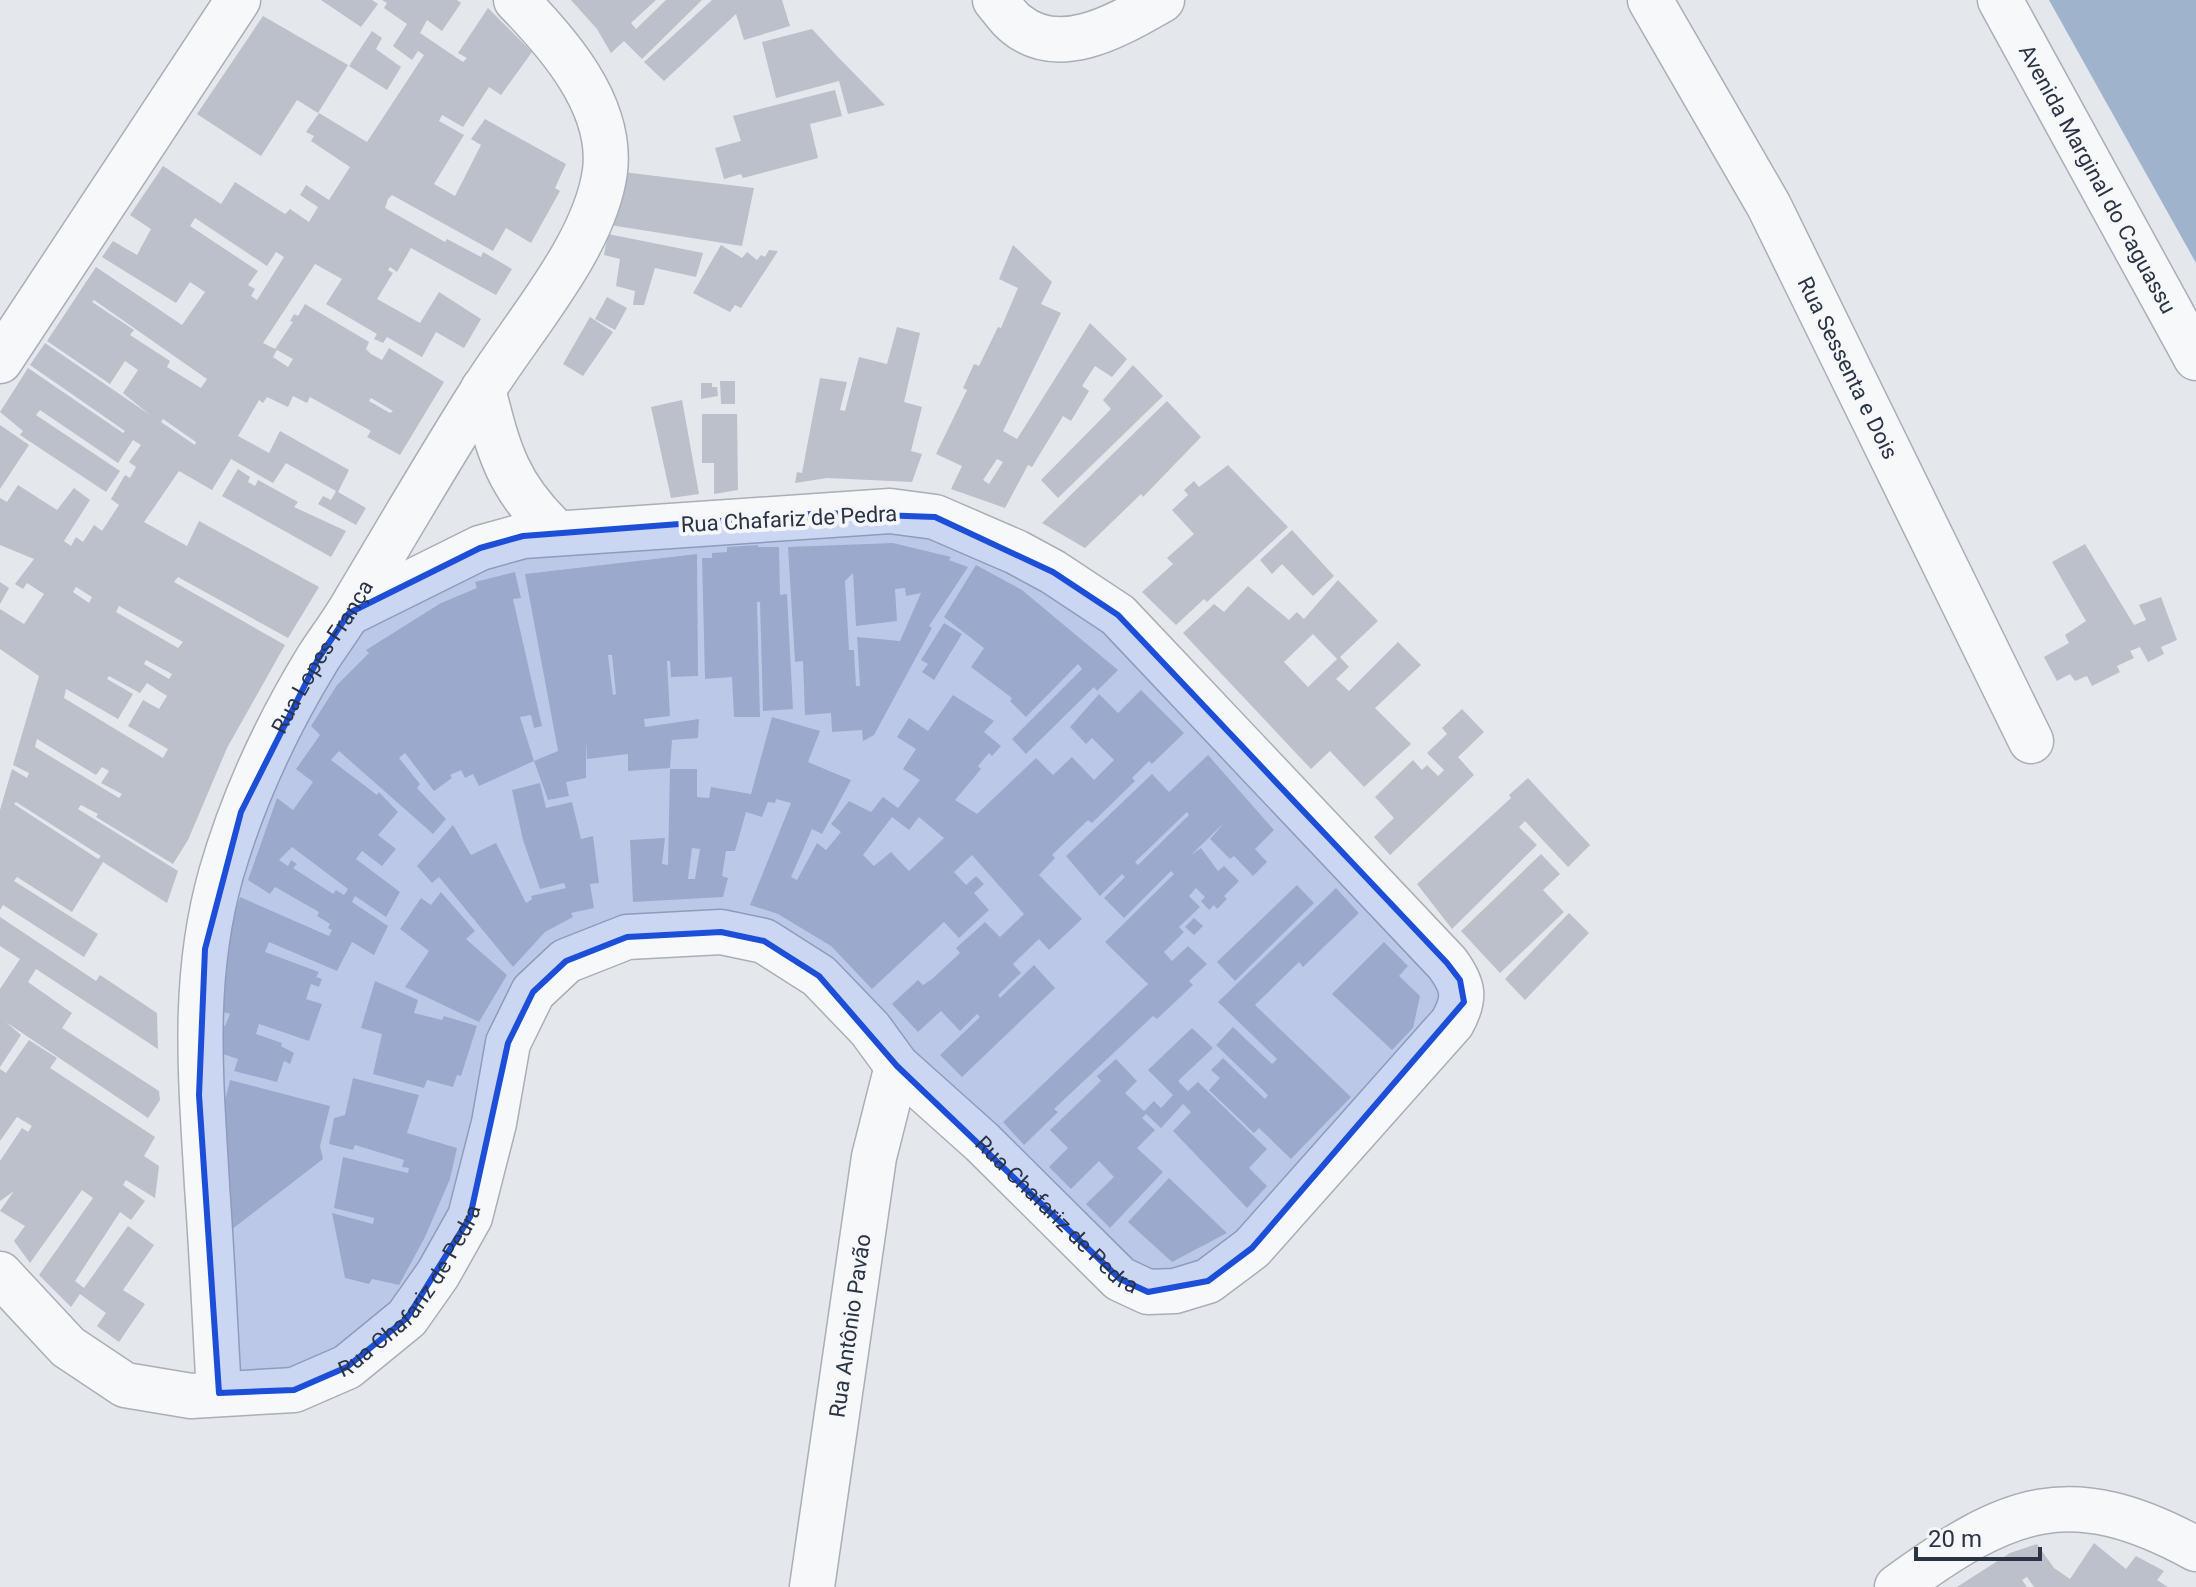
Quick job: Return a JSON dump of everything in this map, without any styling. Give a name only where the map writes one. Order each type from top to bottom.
[{"type":"street","points":[[0,361],[238,0]]},
{"type":"street","name":"Rua Lopes França","points":[[219,1393],[199,1095],[205,949],[220,877],[266,754],[318,659],[349,613],[483,389],[582,244],[600,196],[606,166],[598,119],[584,83],[556,40],[516,0]]},
{"type":"street","points":[[995,0],[1017,25],[1052,40],[1103,33],[1162,0]]},
{"type":"street","name":"Rua Sessenta e Dois","points":[[1650,0],[1769,206],[2031,741]]},
{"type":"street","name":"Avenida Marginal do Caguassu","points":[[2000,0],[2196,358]]},
{"type":"street","points":[[483,389],[495,437],[512,480],[527,505],[557,533]]},
{"type":"street","name":"Rua Chafariz de Pedra","points":[[0,1274],[68,1347],[125,1385],[191,1396],[294,1390],[347,1367],[407,1318],[438,1274],[470,1217],[494,1123],[508,1043],[533,992],[566,961],[627,937],[669,932],[721,932],[764,941],[819,976],[870,1029],[897,1066],[982,1142],[1120,1279],[1148,1292],[1175,1291],[1208,1281],[1252,1248],[1452,1023],[1464,1002],[1460,980],[1447,963],[1118,615],[1041,565],[935,517],[890,511],[523,536],[480,548],[413,578],[349,613]]},
{"type":"street","name":"Rua Antônio Pavão","points":[[812,1587],[874,1157],[897,1066]]},
{"type":"street","points":[[1897,1587],[1954,1545],[1996,1524],[2059,1507],[2107,1511],[2155,1527],[2196,1549]]},
{"type":"highlighted area","points":[[824,513],[935,517],[1053,572],[1118,615],[1447,963],[1460,980],[1464,1002],[1252,1248],[1208,1281],[1148,1292],[1120,1279],[897,1066],[819,976],[764,941],[721,932],[627,937],[566,961],[533,992],[508,1043],[470,1217],[407,1318],[347,1367],[294,1390],[219,1393],[199,1095],[205,949],[241,812],[318,659],[349,613],[480,548],[523,536]]},
{"type":"water","points":[[2049,0],[2196,0],[2196,263]]},
{"type":"building","points":[[321,0],[372,0],[378,4],[361,27]]},
{"type":"building","points":[[382,0],[457,0],[461,3],[442,31],[427,20],[420,33],[463,62],[467,58],[458,53],[488,8],[532,52],[501,95],[489,87],[463,127],[442,115],[439,121],[464,135],[434,184],[455,196],[481,145],[471,139],[485,119],[566,164],[555,188],[560,191],[531,243],[506,228],[493,251],[392,195],[388,199],[385,208],[445,242],[447,239],[481,257],[483,252],[512,269],[496,295],[411,248],[397,272],[390,267],[388,270],[393,273],[377,299],[420,323],[439,292],[481,319],[464,348],[436,332],[422,357],[387,337],[383,343],[374,339],[377,334],[326,304],[342,279],[315,264],[263,343],[275,349],[293,322],[290,321],[294,314],[298,316],[305,304],[369,342],[366,349],[371,354],[382,360],[389,348],[444,382],[400,455],[367,437],[371,431],[310,397],[307,403],[293,396],[288,407],[267,397],[263,403],[259,400],[238,436],[269,453],[280,431],[349,470],[338,492],[366,508],[356,525],[318,504],[323,496],[331,500],[336,491],[286,463],[273,483],[231,459],[212,490],[179,471],[144,522],[187,546],[199,521],[319,587],[288,638],[178,577],[174,582],[285,645],[227,748],[188,840],[173,864],[96,817],[98,814],[81,805],[78,809],[178,871],[167,903],[103,862],[72,912],[17,877],[14,881],[98,934],[84,957],[3,905],[0,910],[0,810],[12,769],[27,778],[29,773],[13,765],[39,676],[0,649],[0,609],[24,624],[44,594],[27,583],[23,589],[15,584],[34,559],[0,545],[0,498],[7,502],[18,485],[57,510],[74,488],[90,500],[64,541],[71,546],[76,537],[83,542],[94,525],[102,531],[119,505],[111,499],[125,475],[130,478],[136,467],[129,462],[141,445],[133,440],[118,463],[40,410],[36,415],[120,471],[106,492],[20,435],[23,431],[0,412],[28,368],[123,433],[125,431],[30,365],[45,343],[150,415],[123,393],[138,370],[125,361],[110,384],[47,341],[96,267],[182,325],[205,292],[190,282],[176,303],[102,257],[113,241],[137,255],[151,229],[130,215],[163,166],[221,204],[235,182],[285,214],[290,209],[309,222],[318,207],[300,195],[306,185],[329,200],[350,167],[311,141],[314,136],[306,132],[319,113],[367,142],[424,55],[418,51],[412,60],[393,46],[407,24],[384,8],[387,3]],"holes":[[[195,218],[267,266],[276,252],[284,257],[257,300],[251,296],[255,289],[248,285],[258,271],[190,226]],[[94,300],[207,379],[201,388],[167,367],[170,361],[130,335],[134,330],[92,302]],[[277,350],[293,359],[288,367],[273,357]],[[371,398],[393,411],[390,413],[369,401]],[[163,419],[196,442],[195,445],[161,422]],[[76,587],[92,597],[89,603],[73,592]],[[119,606],[183,642],[178,648],[116,612]],[[146,660],[172,674],[169,679],[144,664]],[[109,676],[140,693],[147,683],[167,696],[159,709],[143,700],[128,726],[168,749],[163,758],[64,698],[66,689],[118,719],[133,694],[107,679]],[[37,739],[96,775],[102,767],[109,771],[101,783],[122,794],[119,798],[35,747]],[[16,802],[101,856],[98,859],[14,804]]]},
{"type":"building","points":[[571,0],[656,0],[631,23],[636,29],[666,0],[702,0],[642,59],[624,41],[611,53],[597,29]]},
{"type":"building","points":[[712,0],[782,0],[790,26],[744,40],[736,14],[664,81],[644,62]]},
{"type":"building","points":[[263,16],[348,65],[318,113],[297,100],[261,156],[197,114]]},
{"type":"building","points":[[812,29],[885,105],[848,114],[839,81],[776,98],[762,42]]},
{"type":"building","points":[[372,31],[382,38],[376,49],[401,67],[387,90],[349,66]]},
{"type":"building","points":[[835,90],[842,116],[810,124],[818,158],[743,178],[741,174],[724,179],[715,148],[741,141],[733,116]]},
{"type":"building","points":[[623,172],[754,188],[742,246],[610,225]]},
{"type":"building","points":[[608,234],[703,253],[696,277],[655,268],[644,305],[633,305],[635,291],[616,286],[620,259],[604,255]]},
{"type":"building","points":[[721,245],[742,258],[747,252],[757,260],[761,255],[765,257],[769,250],[778,251],[741,308],[735,305],[730,312],[693,293]]},
{"type":"building","points":[[1013,245],[1052,282],[1041,304],[1061,313],[1003,431],[1017,439],[1090,323],[1127,359],[1112,377],[1095,366],[1082,386],[1089,391],[1071,421],[1063,416],[1032,467],[1028,465],[1005,508],[951,489],[962,466],[936,454],[967,390],[963,388],[974,364],[979,366],[998,327],[1001,328],[1018,288],[999,279]],"holes":[[[997,459],[1003,462],[989,484],[983,480]]]},
{"type":"building","points":[[607,297],[627,308],[615,330],[595,319]]},
{"type":"building","points":[[590,317],[613,332],[583,376],[563,364]]},
{"type":"building","points":[[897,327],[920,333],[904,402],[922,407],[911,451],[922,454],[912,482],[827,478],[795,483],[797,472],[802,473],[820,378],[847,382],[840,410],[845,411],[859,357],[887,364]]},
{"type":"building","points":[[1133,365],[1163,396],[1058,498],[1041,480],[1111,409],[1103,400]]},
{"type":"building","points":[[720,381],[735,381],[735,404],[721,404]]},
{"type":"building","points":[[701,383],[712,383],[712,387],[717,387],[718,396],[701,399]]},
{"type":"building","points":[[682,400],[699,494],[671,498],[651,407]]},
{"type":"building","points":[[1167,401],[1201,437],[1143,497],[1141,494],[1085,548],[1042,523]]},
{"type":"building","points":[[702,414],[737,414],[738,490],[714,494],[714,463],[702,463]]},
{"type":"building","points":[[0,425],[29,445],[0,489]]},
{"type":"building","points":[[1228,465],[1288,527],[1207,602],[1204,599],[1176,625],[1142,592],[1173,564],[1167,558],[1194,534],[1172,510],[1188,495],[1184,490],[1194,481],[1199,487]]},
{"type":"building","points":[[238,469],[250,477],[248,482],[255,486],[258,480],[298,502],[294,507],[346,531],[331,557],[222,496]]},
{"type":"building","points":[[1292,530],[1334,576],[1313,596],[1282,564],[1272,574],[1260,560]]},
{"type":"building","points":[[893,543],[951,557],[949,560],[968,567],[929,626],[932,628],[874,735],[863,741],[862,730],[832,732],[831,713],[805,715],[803,661],[795,662],[788,547]],"holes":[[[853,573],[856,626],[897,621],[895,589],[905,588],[906,596],[921,593],[900,641],[857,637],[860,686],[856,686],[854,650],[849,650],[845,581]]]},
{"type":"building","points":[[2085,544],[2134,625],[2146,620],[2139,605],[2161,597],[2177,640],[2161,647],[2164,654],[2148,662],[2140,647],[2130,651],[2134,658],[2117,666],[2120,672],[2092,686],[2087,676],[2075,681],[2070,674],[2057,681],[2044,657],[2069,643],[2065,635],[2086,621],[2052,562]]},
{"type":"building","points":[[727,547],[779,547],[780,595],[787,594],[793,709],[763,711],[760,602],[757,602],[760,717],[734,717],[732,677],[705,679],[702,558],[712,558],[712,553],[727,552]]},
{"type":"building","points":[[697,554],[698,676],[671,677],[670,661],[667,661],[670,716],[644,719],[645,727],[699,719],[698,738],[672,740],[670,768],[628,771],[628,754],[587,759],[586,740],[586,778],[566,782],[569,796],[548,800],[534,761],[558,751],[525,574]],"holes":[[[608,655],[612,655],[616,694],[613,695]]]},
{"type":"building","points":[[976,565],[1022,590],[1118,670],[1097,691],[1094,687],[1026,754],[1012,739],[1082,669],[1078,664],[1026,717],[1010,701],[1012,698],[971,667],[984,648],[944,617]]},
{"type":"building","points":[[515,572],[521,598],[513,599],[542,726],[534,728],[531,715],[520,717],[534,761],[479,786],[473,774],[465,778],[461,770],[450,775],[452,778],[434,791],[405,753],[399,758],[420,784],[417,788],[446,819],[433,834],[339,751],[331,760],[377,795],[379,792],[398,812],[378,835],[396,849],[382,866],[362,851],[356,859],[400,892],[386,917],[355,896],[352,902],[388,926],[374,955],[352,942],[337,971],[269,942],[265,952],[319,972],[316,977],[322,979],[319,987],[311,984],[306,999],[322,1004],[309,1041],[259,1024],[256,1034],[282,1043],[281,1046],[294,1053],[290,1064],[284,1061],[277,1082],[234,1071],[238,1059],[217,1052],[219,1024],[225,1026],[230,1014],[217,1010],[231,925],[240,897],[329,936],[332,930],[328,928],[330,924],[317,916],[319,912],[275,887],[270,894],[248,880],[277,798],[293,810],[313,782],[296,769],[320,735],[311,726],[337,685],[369,653],[366,650],[441,603],[477,588],[475,582]],"holes":[[[292,847],[348,889],[344,895],[336,890],[333,894],[293,868],[297,864],[291,860],[288,866],[279,860]]]},
{"type":"building","points":[[1338,580],[1378,621],[1340,657],[1349,667],[1336,679],[1349,691],[1398,642],[1421,665],[1375,708],[1411,744],[1364,787],[1330,751],[1311,769],[1183,633],[1214,604],[1224,612],[1248,586],[1289,620],[1297,612],[1304,619]],"holes":[[[1313,634],[1337,659],[1308,687],[1284,662]]]},
{"type":"building","points":[[0,582],[9,588],[0,604]]},
{"type":"building","points":[[944,623],[962,634],[934,680],[922,672],[928,664],[921,660]]},
{"type":"building","points":[[1141,690],[1184,733],[1152,764],[1149,761],[1132,778],[1135,781],[1092,823],[1088,820],[1052,855],[1055,858],[1039,875],[1082,919],[1049,950],[1039,939],[1013,964],[1021,973],[998,995],[1000,998],[1034,965],[1055,988],[962,1077],[940,1055],[980,1017],[977,1014],[960,1031],[941,1011],[918,1032],[892,1004],[918,980],[923,985],[932,979],[960,953],[956,948],[985,922],[1000,937],[1024,914],[972,855],[954,872],[966,885],[976,876],[984,884],[974,893],[989,910],[959,938],[944,922],[872,989],[831,946],[778,914],[750,905],[791,803],[776,799],[775,803],[768,802],[762,817],[746,812],[735,851],[726,851],[722,876],[728,878],[723,897],[633,902],[630,840],[665,838],[662,864],[668,865],[670,769],[697,769],[697,797],[709,798],[711,787],[751,794],[772,717],[820,731],[808,762],[851,780],[822,834],[812,829],[791,877],[797,880],[817,843],[826,850],[841,832],[831,824],[849,801],[871,812],[883,797],[898,808],[920,780],[903,769],[916,749],[897,737],[909,718],[928,731],[953,695],[994,721],[984,732],[1001,746],[992,756],[989,753],[978,766],[981,769],[955,800],[977,814],[1036,758],[1053,775],[1072,757],[1094,780],[1114,760],[1092,738],[1086,744],[1070,727],[1099,694],[1118,713]],"holes":[[[892,817],[909,830],[919,817],[944,838],[909,871],[891,852],[874,866],[863,855]],[[692,848],[700,849],[695,879],[688,879]]]},
{"type":"building","points":[[1462,709],[1484,732],[1458,757],[1474,775],[1390,855],[1374,837],[1394,818],[1375,797],[1413,760],[1422,770],[1427,765],[1438,776],[1444,770],[1427,753],[1447,734],[1442,728]]},
{"type":"building","points":[[1208,755],[1274,830],[1255,849],[1267,862],[1253,876],[1234,856],[1230,859],[1210,839],[1226,821],[1191,855],[1201,848],[1218,871],[1224,866],[1239,881],[1224,896],[1227,899],[1217,909],[1214,905],[1209,910],[1201,901],[1205,897],[1196,888],[1189,896],[1200,907],[1179,927],[1184,932],[1164,952],[1172,961],[1188,946],[1207,964],[1189,981],[1193,985],[1157,1019],[1153,1016],[1054,1109],[1058,1112],[1024,1145],[1003,1122],[1148,984],[1105,942],[1174,874],[1171,871],[1124,918],[1104,898],[1125,877],[1122,874],[1100,896],[1066,856],[1152,774],[1169,792]],"holes":[[[1187,812],[1189,815],[1138,865],[1135,862]]]},
{"type":"building","points":[[1528,778],[1590,845],[1568,867],[1525,821],[1519,827],[1537,845],[1452,929],[1417,884],[1511,798],[1509,795]]},
{"type":"building","points":[[540,783],[546,808],[572,802],[581,839],[593,836],[599,883],[590,884],[594,908],[571,913],[573,917],[545,932],[513,967],[439,877],[432,883],[417,866],[453,825],[471,855],[496,843],[526,903],[532,899],[531,896],[566,888],[564,883],[540,889],[523,840],[512,790]]},
{"type":"building","points":[[1541,854],[1560,874],[1543,890],[1564,912],[1500,973],[1461,931]]},
{"type":"building","points":[[1297,885],[1314,903],[1235,981],[1217,962]]},
{"type":"building","points":[[1336,888],[1359,913],[1303,967],[1299,962],[1255,1005],[1351,1097],[1291,1159],[1259,1128],[1254,1133],[1209,1090],[1220,1078],[1211,1070],[1223,1058],[1265,1099],[1268,1095],[1216,1045],[1233,1027],[1272,1064],[1277,1059],[1218,1002]]},
{"type":"building","points":[[441,892],[475,931],[466,939],[507,975],[479,1022],[405,987],[429,951],[400,929],[421,898],[431,905]]},
{"type":"building","points":[[1569,913],[1589,933],[1525,1000],[1505,979]]},
{"type":"building","points":[[0,917],[96,981],[100,975],[157,1013],[158,1049],[36,969],[28,982],[72,1013],[62,1028],[159,1091],[160,1100],[148,1118],[6,1022],[21,1035],[0,1067],[0,989],[20,959],[0,946]]},
{"type":"building","points":[[1194,918],[1203,926],[1194,935],[1185,927]]},
{"type":"building","points":[[1384,942],[1408,966],[1399,976],[1420,996],[1413,1028],[1392,1050],[1332,994]]},
{"type":"building","points":[[375,981],[418,1000],[414,1013],[442,1020],[444,1016],[477,1026],[461,1076],[457,1075],[453,1087],[427,1080],[424,1088],[373,1074],[382,1034],[361,1028]]},
{"type":"building","points":[[1192,1028],[1213,1048],[1178,1081],[1188,1091],[1198,1082],[1267,1149],[1249,1168],[1267,1186],[1247,1208],[1173,1131],[1191,1112],[1183,1104],[1161,1128],[1146,1114],[1142,1118],[1155,1130],[1137,1148],[1163,1172],[1110,1228],[1086,1204],[1114,1177],[1099,1161],[1071,1189],[1049,1167],[1068,1148],[1050,1130],[1101,1081],[1097,1076],[1116,1059],[1137,1081],[1125,1093],[1144,1111],[1154,1101],[1161,1108],[1173,1095],[1148,1070]]},
{"type":"building","points":[[29,1040],[57,1058],[50,1068],[155,1137],[144,1156],[159,1166],[155,1198],[126,1180],[123,1185],[145,1201],[131,1220],[120,1212],[75,1281],[84,1288],[128,1226],[154,1245],[123,1290],[145,1304],[119,1342],[97,1326],[106,1313],[80,1294],[71,1307],[39,1275],[93,1198],[82,1190],[30,1263],[14,1241],[25,1226],[0,1211],[14,1191],[0,1201],[0,1161],[22,1128],[28,1132],[32,1126],[17,1117],[0,1141],[0,1069],[6,1073]]},
{"type":"building","points":[[353,1078],[419,1095],[407,1133],[457,1148],[450,1179],[425,1237],[399,1285],[372,1279],[369,1284],[345,1278],[332,1213],[373,1224],[374,1218],[334,1208],[343,1157],[408,1173],[409,1168],[402,1167],[404,1160],[355,1145],[353,1150],[329,1144],[334,1118],[345,1115]]},
{"type":"building","points":[[230,1080],[330,1106],[320,1146],[323,1159],[231,1230],[219,1126]]},
{"type":"building","points":[[1169,1178],[1227,1233],[1172,1262],[1128,1222]]},
{"type":"building","points":[[2094,1543],[2126,1569],[2136,1556],[2164,1571],[2157,1580],[2168,1587],[2034,1587],[2027,1577],[2022,1580],[2027,1587],[1957,1587],[2010,1553],[2037,1544],[2054,1568],[2070,1579]]}]
